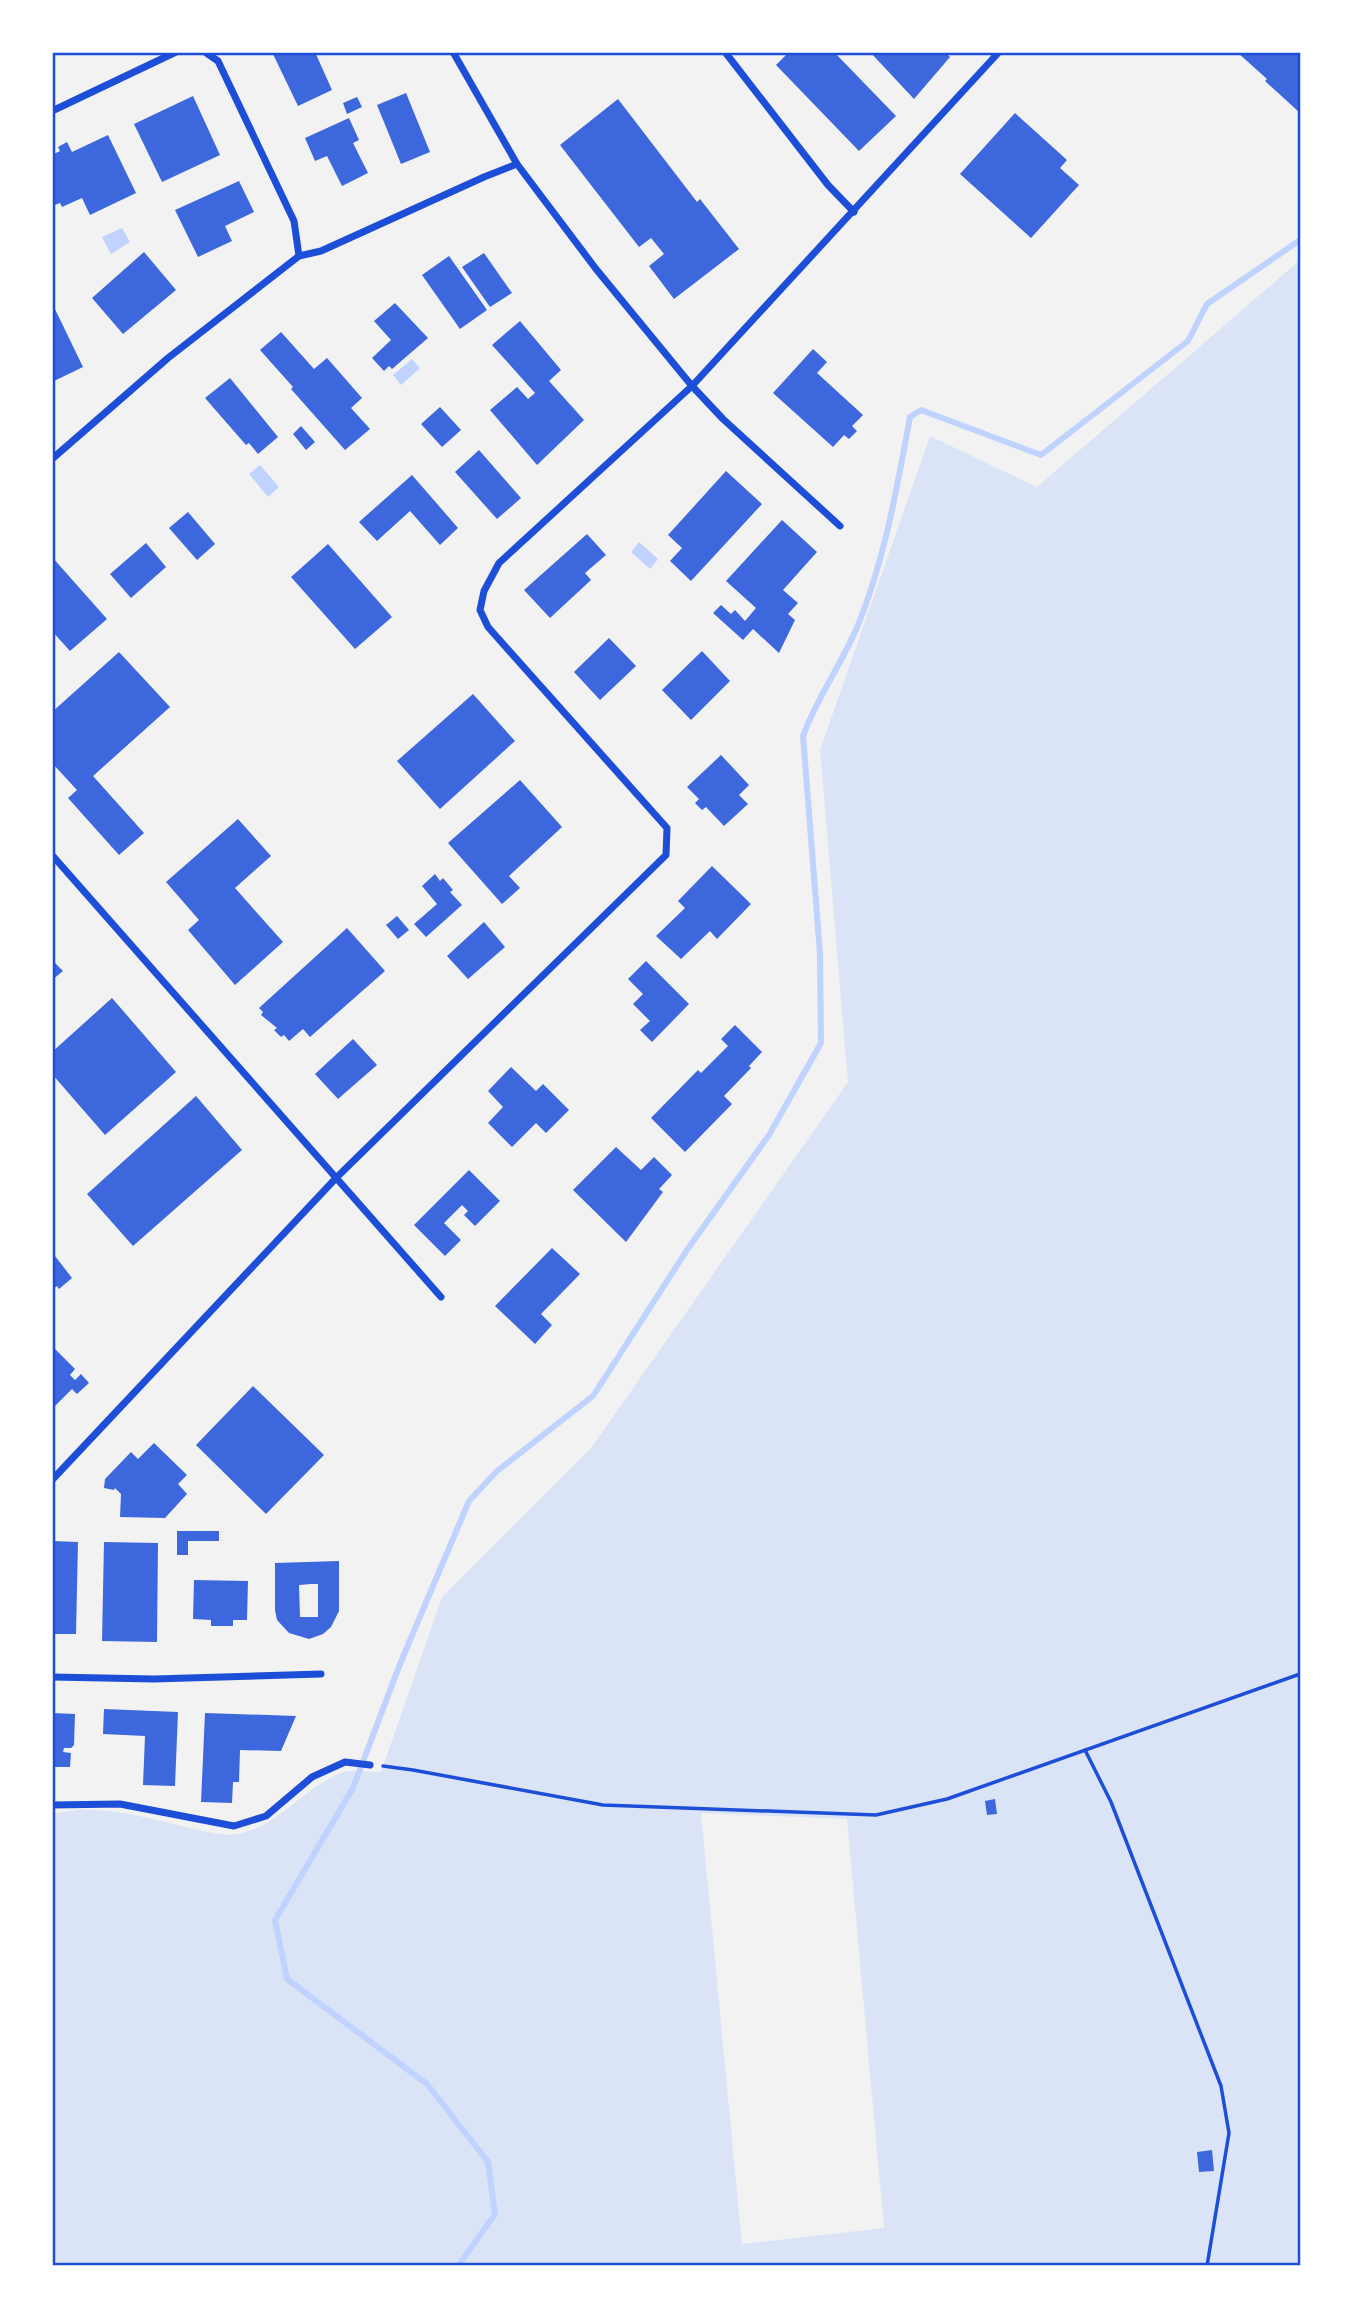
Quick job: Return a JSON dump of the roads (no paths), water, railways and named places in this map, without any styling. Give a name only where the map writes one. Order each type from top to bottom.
[{"type":"street","points":[[52,111],[176,52]]},
{"type":"street","points":[[205,52],[218,61],[294,221],[299,256]]},
{"type":"street","points":[[453,52],[517,164],[596,269],[692,386],[723,419],[840,526]]},
{"type":"street","points":[[725,52],[828,185],[854,212]]},
{"type":"street","points":[[52,1480],[337,1177],[666,855],[667,828],[488,626],[480,610],[484,591],[499,563],[692,386],[997,53]]},
{"type":"street","points":[[52,459],[168,358],[299,256],[321,251],[517,164]]},
{"type":"street","points":[[52,855],[442,1297]]},
{"type":"street","points":[[52,1677],[154,1679],[321,1674]]},
{"type":"street","points":[[52,1805],[120,1804],[234,1826],[266,1816],[312,1777],[345,1762],[370,1765]]},
{"type":"water","points":[[122,228],[130,242],[111,254],[102,237]]},
{"type":"water","points":[[412,359],[420,368],[401,385],[393,375]]},
{"type":"water","points":[[260,465],[279,487],[268,497],[249,474]]},
{"type":"water","points":[[639,542],[658,559],[650,569],[631,552]]},
{"type":"waterway","points":[[458,2266],[495,2214],[488,2162],[427,2084],[287,1979],[275,1920],[353,1788],[400,1664],[469,1501],[497,1471],[593,1396],[687,1250],[769,1135],[821,1043],[820,953],[803,736],[852,639],[876,574],[910,417],[921,410],[1041,455],[1188,341],[1207,304],[1300,240]]}]
